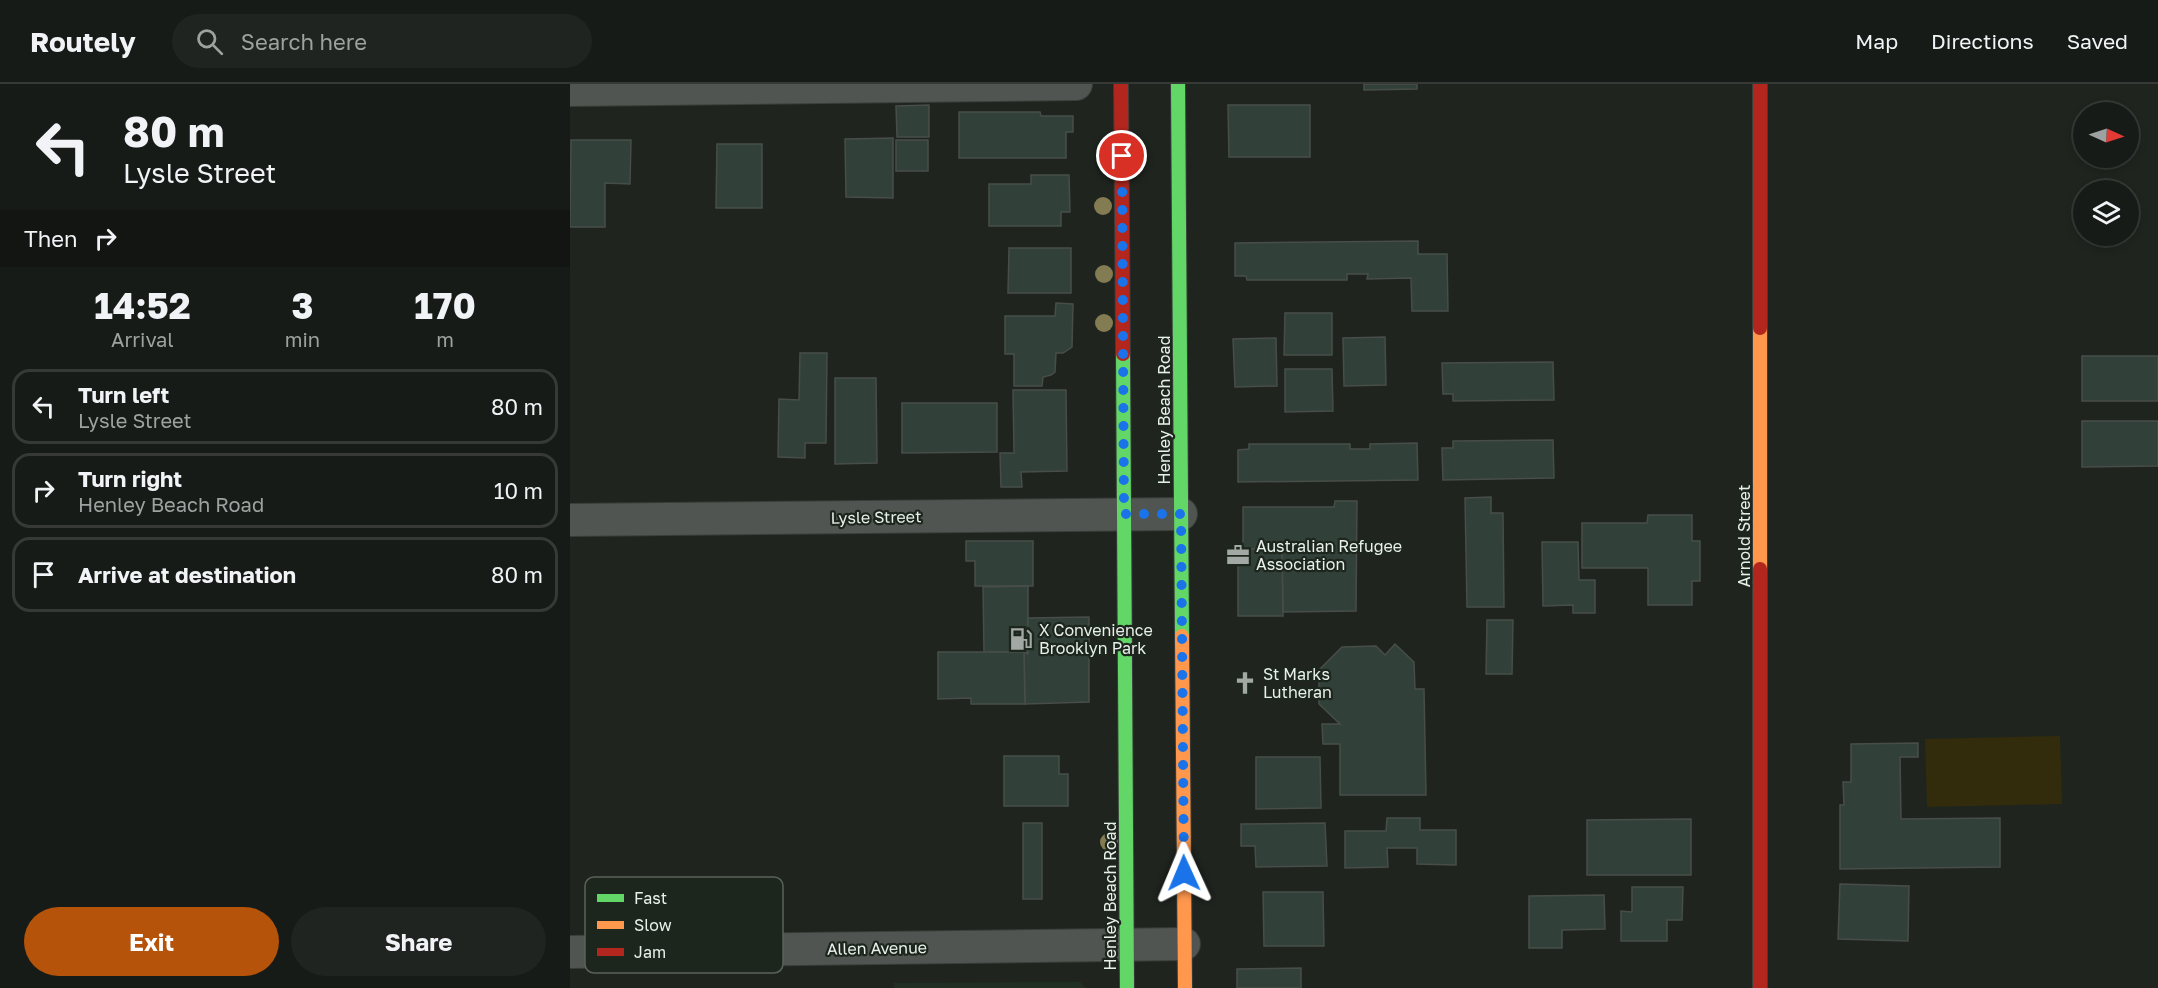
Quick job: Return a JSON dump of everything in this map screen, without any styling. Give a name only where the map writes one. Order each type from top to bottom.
[{"type":"main road","name":"Henley Beach Road","points":[[1121,84],[1127,988]]},
{"type":"main road","name":"Henley Beach Road","points":[[1178,84],[1185,988]]},
{"type":"main road","name":"Arnold Street","points":[[1760,84],[1760,988]]},
{"type":"street","points":[[570,90],[1076,84]]},
{"type":"street","name":"Lysle Street","points":[[570,520],[1181,514]]},
{"type":"street","name":"Allen Avenue","points":[[783,949],[1185,944]]},
{"type":"street","name":"Allen Avenue","points":[[570,952],[585,952]]},
{"type":"shaded area","points":[[2060,736],[2062,804],[1927,807],[1925,739]]},
{"type":"shaded area","points":[[1080,982],[1086,988],[894,988],[894,983]]},
{"type":"building","points":[[1364,84],[1417,84],[1417,89],[1364,90]]},
{"type":"building","points":[[929,105],[929,137],[897,137],[896,106]]},
{"type":"building","points":[[1228,105],[1310,105],[1310,157],[1229,157]]},
{"type":"building","points":[[959,112],[1040,112],[1041,116],[1073,116],[1073,132],[1066,132],[1066,158],[959,158]]},
{"type":"building","points":[[893,138],[893,198],[846,197],[845,139]]},
{"type":"building","points":[[571,140],[631,140],[630,184],[605,183],[605,227],[570,227]]},
{"type":"building","points":[[896,140],[928,140],[928,171],[896,171]]},
{"type":"building","points":[[717,144],[762,144],[762,208],[716,208]]},
{"type":"building","points":[[1031,175],[1069,175],[1070,212],[1061,212],[1061,226],[989,226],[989,184],[1031,184]]},
{"type":"building","points":[[1418,241],[1418,254],[1447,254],[1448,311],[1412,311],[1411,278],[1367,279],[1368,274],[1347,274],[1347,280],[1247,280],[1246,276],[1235,276],[1235,243]]},
{"type":"building","points":[[1009,248],[1071,248],[1071,293],[1008,293]]},
{"type":"building","points":[[1056,303],[1073,304],[1072,347],[1063,353],[1056,353],[1055,372],[1043,377],[1042,386],[1014,386],[1014,354],[1005,354],[1005,316],[1055,316]]},
{"type":"building","points":[[1285,313],[1332,313],[1332,355],[1284,355]]},
{"type":"building","points":[[1385,337],[1386,385],[1344,386],[1343,338]]},
{"type":"building","points":[[1276,338],[1277,386],[1235,387],[1233,339]]},
{"type":"building","points":[[800,353],[827,353],[826,443],[805,443],[805,458],[778,457],[779,399],[799,400]]},
{"type":"building","points":[[2082,356],[2158,356],[2158,401],[2082,401]]},
{"type":"building","points":[[1553,362],[1554,400],[1453,401],[1453,394],[1443,394],[1442,363]]},
{"type":"building","points":[[1285,369],[1332,369],[1333,411],[1285,412]]},
{"type":"building","points":[[835,378],[876,378],[877,463],[835,464]]},
{"type":"building","points":[[1013,390],[1066,390],[1067,471],[1021,472],[1022,487],[1001,487],[1000,453],[1014,453]]},
{"type":"building","points":[[902,403],[997,403],[997,452],[902,453]]},
{"type":"building","points":[[2082,421],[2158,421],[2158,466],[2082,467]]},
{"type":"building","points":[[1553,440],[1554,478],[1443,480],[1442,448],[1453,448],[1453,441]]},
{"type":"building","points":[[1417,443],[1418,480],[1238,482],[1238,450],[1249,449],[1249,444],[1350,444],[1350,449],[1370,449],[1370,444]]},
{"type":"building","points":[[1491,497],[1491,513],[1503,513],[1504,607],[1467,607],[1465,498]]},
{"type":"building","points":[[1335,501],[1357,501],[1356,611],[1283,612],[1282,549],[1243,549],[1243,507],[1334,507]]},
{"type":"building","points":[[1648,515],[1692,515],[1692,541],[1700,541],[1700,581],[1692,581],[1692,605],[1648,605],[1648,568],[1582,568],[1582,523],[1647,523]]},
{"type":"building","points":[[966,541],[1033,541],[1033,586],[975,586],[975,561],[966,561]]},
{"type":"building","points":[[1542,542],[1578,542],[1579,580],[1595,580],[1595,613],[1573,613],[1573,605],[1543,606]]},
{"type":"building","points":[[1238,549],[1282,549],[1283,616],[1238,616]]},
{"type":"building","points":[[1028,586],[1028,654],[1024,652],[984,652],[983,587]]},
{"type":"building","points":[[1089,617],[1089,702],[1025,704],[1024,652],[1028,654],[1028,618]]},
{"type":"building","points":[[1487,620],[1513,620],[1512,674],[1486,674]]},
{"type":"building","points":[[1395,644],[1414,662],[1415,689],[1424,689],[1426,795],[1340,795],[1340,744],[1323,744],[1322,724],[1340,724],[1319,704],[1319,670],[1342,647],[1376,646],[1385,655]]},
{"type":"building","points":[[938,652],[1024,652],[1025,704],[971,704],[971,698],[938,699]]},
{"type":"building","points":[[1918,743],[1918,757],[1900,757],[1901,819],[2000,818],[2000,867],[1840,869],[1840,805],[1844,805],[1843,782],[1851,782],[1851,744]]},
{"type":"building","points":[[1004,756],[1059,756],[1059,774],[1068,774],[1068,806],[1004,806]]},
{"type":"building","points":[[1256,757],[1320,757],[1321,808],[1256,809]]},
{"type":"building","points":[[1387,818],[1420,818],[1420,830],[1456,830],[1456,865],[1417,864],[1417,848],[1387,848],[1388,867],[1345,868],[1345,831],[1386,831]]},
{"type":"building","points":[[1691,819],[1691,875],[1587,875],[1587,820]]},
{"type":"building","points":[[1023,823],[1042,823],[1042,899],[1023,899]]},
{"type":"building","points":[[1325,823],[1327,866],[1256,867],[1255,846],[1241,846],[1241,824]]},
{"type":"building","points":[[1840,884],[1909,886],[1908,941],[1838,939]]},
{"type":"building","points":[[1632,887],[1683,887],[1682,920],[1667,920],[1667,941],[1621,941],[1621,911],[1632,912]]},
{"type":"building","points":[[1263,892],[1323,892],[1324,946],[1264,946]]},
{"type":"building","points":[[1604,895],[1605,929],[1562,930],[1562,948],[1529,948],[1529,896]]},
{"type":"building","points":[[1301,968],[1301,988],[1237,988],[1237,969]]},
{"type":"traffic: fast","points":[[1178,84],[1182,636]]},
{"type":"traffic: fast","points":[[1123,354],[1127,988]]},
{"type":"traffic: slow","points":[[1760,328],[1760,569]]},
{"type":"traffic: slow","points":[[1182,636],[1185,988]]},
{"type":"traffic: jam","points":[[1121,84],[1123,354]]},
{"type":"traffic: jam","points":[[1760,84],[1760,328]]},
{"type":"traffic: jam","points":[[1760,569],[1760,988]]},
{"type":"place","name":"Australian Refugee Association","points":[[1238,555]]},
{"type":"place","name":"X Convenience Brooklyn Park","points":[[1021,639]]},
{"type":"place","name":"St Marks Lutheran","points":[[1245,683]]},
{"type":"route","points":[[1122,156],[1124,514],[1181,514],[1184,873]]}]
